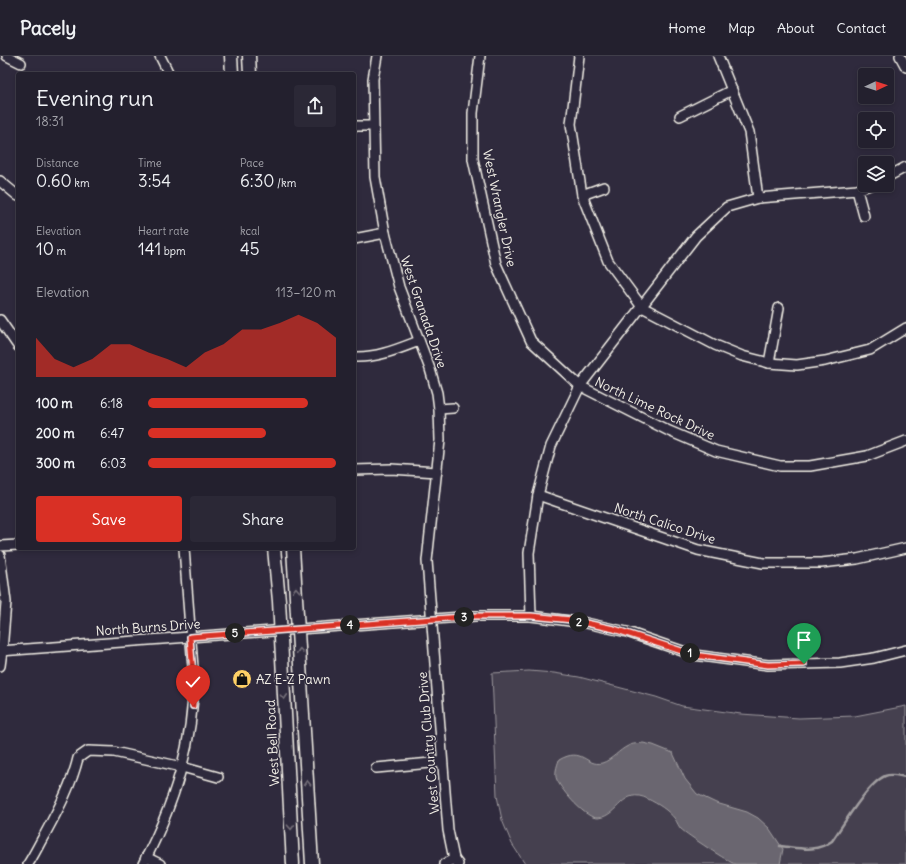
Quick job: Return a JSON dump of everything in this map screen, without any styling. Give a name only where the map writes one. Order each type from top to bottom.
[{"type":"main road","points":[[231,56],[232,72]]},
{"type":"main road","points":[[249,56],[250,72]]},
{"type":"main road","name":"West Bell Road","points":[[274,550],[293,864]]},
{"type":"main road","points":[[293,550],[312,864]]},
{"type":"street","points":[[7,56],[21,63]]},
{"type":"street","points":[[160,56],[168,72]]},
{"type":"street","name":"West Granada Drive","points":[[377,56],[373,78],[375,178],[385,233],[399,287],[433,377],[439,409],[440,440],[427,561],[431,619]]},
{"type":"street","name":"West Wrangler Drive","points":[[480,56],[472,113],[473,159],[496,264],[531,341],[580,386]]},
{"type":"street","points":[[579,56],[571,124],[582,195],[608,261],[642,307],[715,345],[742,356],[769,363],[798,365],[824,361],[870,350],[906,328]]},
{"type":"street","points":[[718,56],[749,132],[758,198]]},
{"type":"street","points":[[900,56],[906,67]]},
{"type":"street","points":[[680,116],[732,90]]},
{"type":"street","points":[[356,126],[373,126]]},
{"type":"street","points":[[894,173],[906,167]]},
{"type":"street","points":[[0,181],[16,194]]},
{"type":"street","points":[[582,195],[604,187]]},
{"type":"street","points":[[531,616],[529,553],[538,495],[551,446],[580,386],[696,236],[727,208],[758,198],[857,190],[864,216]]},
{"type":"street","points":[[356,239],[385,233]]},
{"type":"street","points":[[769,363],[779,308]]},
{"type":"street","points":[[0,320],[16,343]]},
{"type":"street","points":[[356,357],[378,355],[419,340]]},
{"type":"street","name":"North Lime Rock Drive","points":[[580,386],[669,431],[716,451],[780,466],[810,466],[867,456],[906,441]]},
{"type":"street","points":[[439,409],[453,408]]},
{"type":"street","points":[[356,470],[391,468],[437,472]]},
{"type":"street","name":"North Calico Drive","points":[[538,495],[698,550],[763,563],[821,563],[857,559],[906,548]]},
{"type":"street","points":[[0,546],[16,545]]},
{"type":"street","points":[[160,864],[145,861],[166,816],[182,767],[188,744],[193,706],[194,687],[184,550]]},
{"type":"street","points":[[0,555],[6,602],[0,666]]},
{"type":"street","name":"North Burns Drive","points":[[1,651],[489,615],[531,616],[572,620],[614,629],[694,655],[768,665],[840,663],[874,658],[906,650]]},
{"type":"street","name":"West Country Club Drive","points":[[431,619],[448,830],[456,861]]},
{"type":"street","points":[[28,864],[52,821],[76,766],[78,758],[88,751],[114,752],[182,767],[218,777]]},
{"type":"street","points":[[376,768],[442,762]]},
{"type":"street","points":[[444,864],[456,861]]},
{"type":"shaded area","points":[[529,671],[579,677],[656,697],[682,706],[741,714],[799,718],[855,716],[906,706],[906,864],[525,864],[512,844],[502,820],[497,796],[492,673]]},
{"type":"shaded area","points":[[643,743],[653,745],[673,753],[685,779],[697,794],[716,803],[747,812],[758,818],[769,828],[783,849],[780,864],[735,864],[685,832],[680,828],[675,819],[663,808],[648,799],[639,796],[632,796],[626,799],[605,816],[598,818],[593,817],[575,804],[564,791],[556,778],[559,760],[567,756],[579,756],[592,762],[602,763],[609,760],[630,745]]},
{"type":"waterway","points":[[780,846],[807,849],[826,845],[832,841],[856,805],[878,780],[890,775],[906,777]]},
{"type":"place","name":"AZ E-Z Pawn","points":[[242,679]]},
{"type":"route","points":[[193,706],[194,687],[190,637],[475,616],[531,616],[572,620],[627,632],[694,655],[768,665],[804,664]]}]
